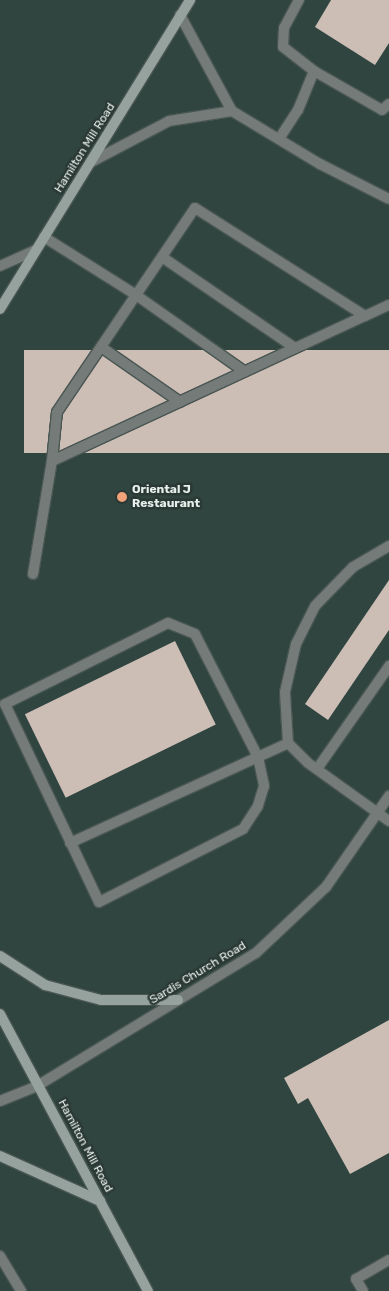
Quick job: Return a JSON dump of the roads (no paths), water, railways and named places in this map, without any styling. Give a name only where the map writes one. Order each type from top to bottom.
[{"type":"main road","name":"Hamilton Mill Road","points":[[0,309],[190,0]]},
{"type":"main road","points":[[0,956],[45,985],[101,1000],[178,1000]]},
{"type":"main road","name":"Hamilton Mill Road","points":[[0,1014],[148,1291]]},
{"type":"main road","points":[[0,1156],[100,1201]]},
{"type":"street","points":[[300,0],[284,28],[283,47],[314,71],[382,110],[389,104]]},
{"type":"street","points":[[180,15],[232,111],[389,199]]},
{"type":"street","points":[[279,139],[298,110],[314,71]]},
{"type":"street","points":[[91,162],[169,121],[232,111]]},
{"type":"street","points":[[33,574],[52,461],[57,412],[195,208],[366,316]]},
{"type":"street","points":[[44,237],[136,296],[245,372]]},
{"type":"street","points":[[0,266],[36,250]]},
{"type":"street","points":[[162,257],[295,348]]},
{"type":"street","points":[[52,461],[389,305]]},
{"type":"street","points":[[101,347],[180,402]]},
{"type":"street","points":[[389,546],[353,568],[315,606],[296,644],[285,692],[288,743],[317,769],[389,822]]},
{"type":"street","points":[[168,623],[195,634],[258,757],[264,786],[258,806],[243,829],[99,902],[70,844],[6,704],[168,623]]},
{"type":"street","points":[[317,769],[389,666]]},
{"type":"street","points":[[70,844],[288,743]]},
{"type":"street","name":"Sardis Church Road","points":[[0,1101],[38,1086],[256,953],[326,887],[389,796]]},
{"type":"street","points":[[0,1256],[21,1291]]},
{"type":"street","points":[[363,1291],[356,1279],[389,1260]]},
{"type":"place","name":"Oriental J Restaurant","points":[[122,497]]}]
